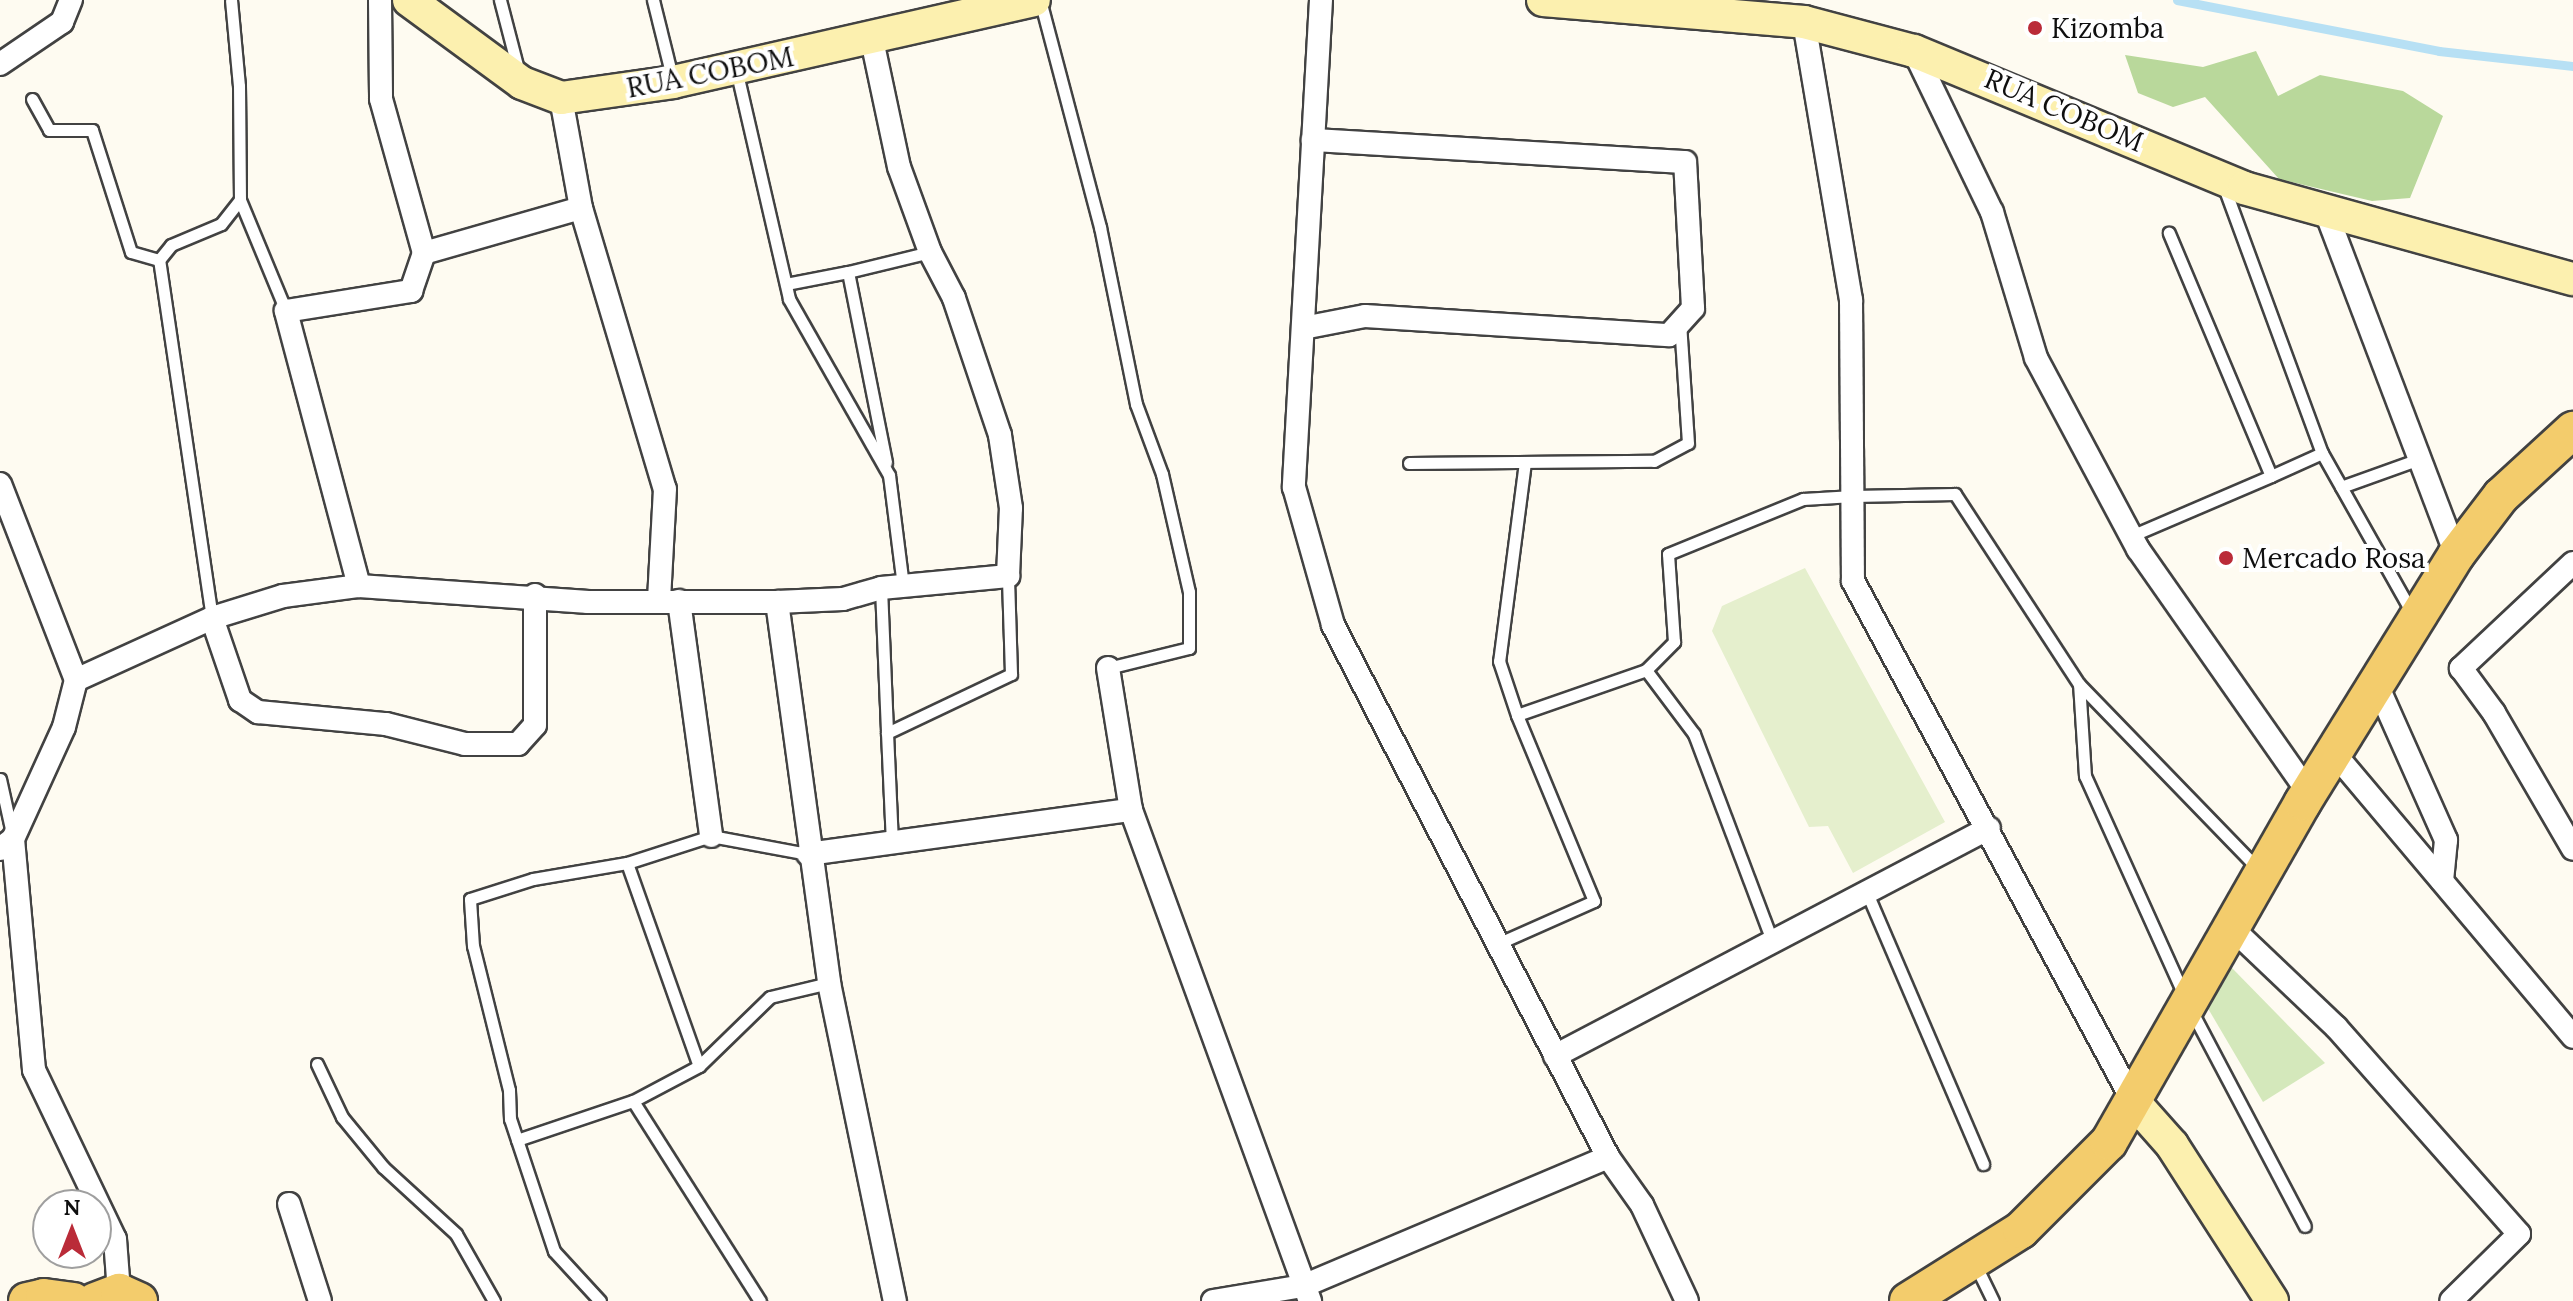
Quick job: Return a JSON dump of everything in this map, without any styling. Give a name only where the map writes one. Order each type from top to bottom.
[{"type":"main road","points":[[1908,1301],[2021,1230],[2109,1142],[2234,930],[2309,793],[2456,555],[2501,496],[2573,430]]},
{"type":"main road","points":[[27,1301],[44,1297],[74,1301]]},
{"type":"street","points":[[0,64],[62,22],[71,0]]},
{"type":"street","points":[[359,586],[286,311],[411,291],[424,253],[381,99],[380,0]]},
{"type":"street","name":"RUA COBOM","points":[[409,0],[522,83],[561,98],[673,82],[872,40],[1037,0]]},
{"type":"street","points":[[1321,0],[1294,487],[1333,625],[1608,1157],[1642,1205],[1687,1301]]},
{"type":"street","name":"RUA COBOM","points":[[1543,0],[1804,22],[1914,51],[2221,178],[2573,279]]},
{"type":"street","points":[[1804,22],[1851,300],[1853,581],[1989,828],[2133,1101],[2172,1145],[2272,1301]]},
{"type":"street","points":[[76,680],[212,618],[283,596],[359,586],[535,595],[588,602],[777,602],[843,599],[892,587],[1008,576],[1011,508],[1000,435],[954,298],[930,252],[899,167],[872,40]]},
{"type":"street","points":[[1914,51],[1992,212],[2036,358],[2131,536],[2309,793]]},
{"type":"street","points":[[561,98],[581,208],[665,489],[669,601],[711,836]]},
{"type":"street","points":[[1303,328],[1365,316],[1669,335],[1693,308],[1685,162],[1313,140]]},
{"type":"street","points":[[2324,207],[2456,555]]},
{"type":"street","points":[[424,253],[581,208]]},
{"type":"street","points":[[0,484],[76,680],[64,727],[7,844],[34,1070],[115,1239],[118,1298]]},
{"type":"street","points":[[2573,563],[2461,668],[2494,713],[2573,849]]},
{"type":"street","points":[[212,618],[240,700],[258,712],[386,724],[465,744],[518,744],[535,725],[535,595]]},
{"type":"street","points":[[777,602],[808,854],[829,983],[895,1301]]},
{"type":"street","points":[[1108,668],[1131,810],[1307,1293]]},
{"type":"street","points":[[2377,685],[2446,840],[2442,881]]},
{"type":"street","points":[[2334,753],[2573,1037]]},
{"type":"street","points":[[808,854],[1131,810]]},
{"type":"street","points":[[1555,1056],[1989,828]]},
{"type":"street","points":[[2234,930],[2336,1027],[2519,1234],[2451,1301]]},
{"type":"street","points":[[1213,1301],[1307,1293],[1608,1157]]},
{"type":"street","points":[[289,1204],[320,1301]]},
{"type":"lane","points":[[231,0],[239,86],[240,200],[286,311]]},
{"type":"lane","points":[[500,0],[522,83]]},
{"type":"lane","points":[[653,0],[673,82]]},
{"type":"lane","points":[[1037,0],[1100,227],[1136,404],[1162,474],[1189,592],[1189,648],[1108,668]]},
{"type":"lane","points":[[736,69],[789,299],[889,475]]},
{"type":"lane","points":[[32,99],[49,130],[92,130],[131,252],[159,260]]},
{"type":"lane","points":[[2221,178],[2322,453],[2417,621]]},
{"type":"lane","points":[[212,618],[159,260],[171,245],[221,224],[240,200]]},
{"type":"lane","points":[[2169,233],[2271,476]]},
{"type":"lane","points":[[786,284],[930,252]]},
{"type":"lane","points":[[848,272],[889,475],[892,587],[887,733],[892,843]]},
{"type":"lane","points":[[1409,463],[1654,461],[1688,443],[1680,323]]},
{"type":"lane","points":[[2131,536],[2322,453]]},
{"type":"lane","points":[[2341,487],[2419,459]]},
{"type":"lane","points":[[1497,944],[1594,901],[1517,715],[1499,661],[1525,462]]},
{"type":"lane","points":[[1517,715],[1646,670],[1674,642],[1668,554],[1803,499],[1955,494],[2079,684],[2263,875]]},
{"type":"lane","points":[[887,733],[1011,674],[1008,576]]},
{"type":"lane","points":[[1646,670],[1694,734],[1773,944]]},
{"type":"lane","points":[[2079,684],[2085,776],[2189,1006],[2305,1226]]},
{"type":"lane","points":[[0,779],[7,844]]},
{"type":"lane","points":[[600,1301],[554,1251],[517,1140],[473,946],[470,899],[533,879],[627,863],[711,836],[808,854]]},
{"type":"lane","points":[[627,863],[699,1066]]},
{"type":"lane","points":[[1867,893],[1983,1164]]},
{"type":"lane","points":[[517,1140],[633,1101],[699,1066],[770,997],[829,983]]},
{"type":"lane","points":[[317,1064],[342,1117],[383,1167],[456,1234],[494,1301]]},
{"type":"lane","points":[[633,1101],[760,1301]]},
{"type":"lane","points":[[1973,1260],[1993,1301]]},
{"type":"green space","points":[[2256,51],[2278,96],[2320,75],[2403,91],[2443,116],[2410,198],[2372,201],[2279,179],[2205,97],[2173,107],[2138,93],[2125,55],[2203,67]]},
{"type":"green space","points":[[1805,568],[1945,822],[1853,873],[1828,826],[1809,827],[1712,631],[1722,606]]},
{"type":"green space","points":[[2231,967],[2325,1063],[2263,1102],[2206,1005]]},
{"type":"waterway","points":[[2177,0],[2439,51],[2573,66]]},
{"type":"place","name":"Kizomba","points":[[2035,28]]},
{"type":"place","name":"Mercado Rosa","points":[[2226,558]]}]
